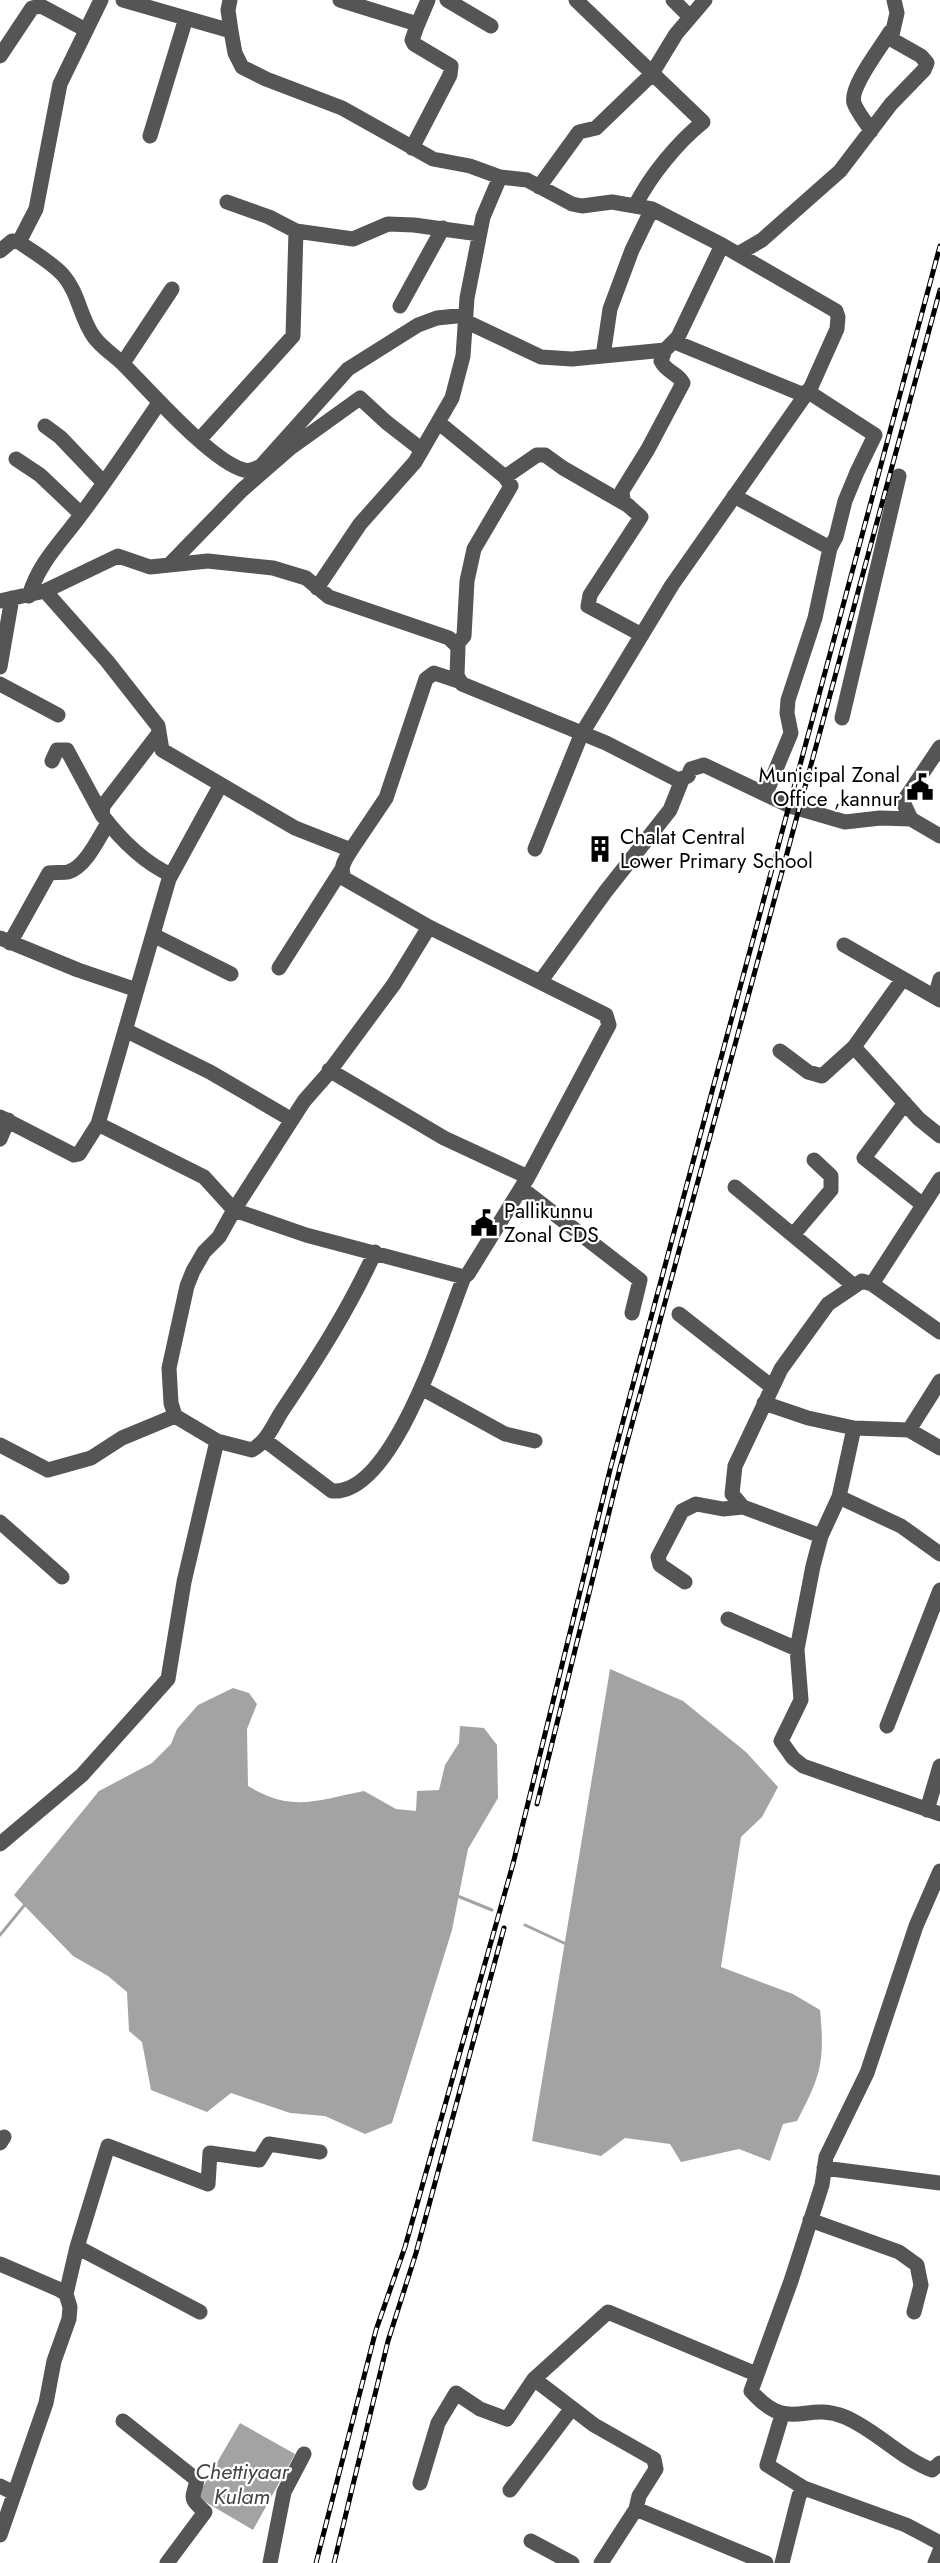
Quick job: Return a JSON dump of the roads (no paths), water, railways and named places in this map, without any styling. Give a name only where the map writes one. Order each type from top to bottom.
[{"type":"street","points":[[19,242],[36,209],[60,84],[100,0]]},
{"type":"street","points":[[123,0],[231,31]]},
{"type":"street","points":[[231,0],[228,10],[235,53],[243,67],[266,79],[342,108],[434,159],[470,166],[500,177],[526,180],[572,204],[582,206],[604,202],[636,204],[652,209],[723,245],[836,311],[837,329],[806,393],[734,495],[642,635],[580,735],[535,849]]},
{"type":"street","points":[[340,0],[417,26]]},
{"type":"street","points":[[412,148],[450,75],[451,66],[414,44],[412,40],[428,0]]},
{"type":"street","points":[[447,0],[491,26]]},
{"type":"street","points":[[576,0],[599,20],[651,75],[703,122],[670,157],[643,191],[636,204]]},
{"type":"street","points":[[673,0],[690,17]]},
{"type":"street","points":[[539,187],[579,132],[596,128],[651,75],[690,17],[705,0]]},
{"type":"street","points":[[871,131],[854,102],[854,96],[864,71],[896,21],[894,0]]},
{"type":"street","points":[[0,56],[32,8],[41,6],[86,30]]},
{"type":"street","points":[[150,135],[186,18]]},
{"type":"street","points":[[738,254],[762,240],[840,171],[891,104],[914,82],[927,63],[921,56],[891,39],[890,32]]},
{"type":"street","points":[[317,588],[360,524],[415,462],[452,398],[464,356],[466,318],[479,234],[483,217],[500,177]]},
{"type":"street","points":[[227,202],[268,217],[296,231],[353,239],[388,224],[443,228],[479,234]]},
{"type":"street","points":[[603,356],[610,309],[632,250],[652,209]]},
{"type":"street","points":[[400,306],[443,228]]},
{"type":"street","points":[[200,439],[293,336],[296,231]]},
{"type":"street","points":[[0,251],[12,241],[19,242],[63,275],[94,337],[123,363],[159,403],[219,456],[242,470],[251,471],[275,453],[348,369],[418,325],[437,318],[466,318],[541,357],[572,359],[670,346],[806,393],[875,435],[856,472],[845,501],[836,537],[830,548],[815,618],[788,700],[787,713],[791,733],[769,786],[763,792]]},
{"type":"street","points":[[642,635],[588,606],[590,595],[641,517],[623,501],[622,491],[648,449],[683,383],[681,379],[664,368],[661,362],[723,245]]},
{"type":"street","points":[[123,363],[171,289]]},
{"type":"street","points":[[169,565],[289,449],[353,401],[360,398],[422,450]]},
{"type":"street","points":[[29,596],[35,575],[104,483],[159,403]]},
{"type":"street","points":[[438,422],[505,477],[511,486],[474,549],[466,596],[464,636],[457,644],[458,681]]},
{"type":"street","points":[[45,426],[104,483]]},
{"type":"street","points":[[505,477],[537,455],[545,455],[629,506]]},
{"type":"street","points":[[16,459],[40,476],[81,514]]},
{"type":"street","points":[[842,718],[899,476]]},
{"type":"street","points":[[734,495],[830,548]]},
{"type":"street","points":[[0,667],[6,600],[45,591],[118,556],[150,567],[208,561],[273,567],[306,578],[329,597],[443,636],[457,644]]},
{"type":"street","points":[[45,591],[107,661],[158,726],[162,750],[295,828],[351,850]]},
{"type":"street","points":[[279,968],[342,869],[351,850],[386,798],[426,679],[434,674],[458,681],[580,735],[606,743],[682,780]]},
{"type":"street","points":[[0,684],[58,715]]},
{"type":"street","points":[[137,990],[78,970],[5,940],[49,873],[68,872],[83,861],[105,819],[104,806],[159,733]]},
{"type":"street","points":[[911,819],[903,802],[940,747]]},
{"type":"street","points":[[52,761],[57,750],[67,750],[105,819],[128,845],[156,867],[171,875]]},
{"type":"street","points":[[540,982],[606,891],[670,810],[682,780],[691,769],[704,765],[790,806],[844,822],[880,818],[911,819],[940,836]]},
{"type":"street","points":[[0,1139],[4,1119],[74,1155],[79,1154],[98,1124],[171,875],[220,786]]},
{"type":"street","points":[[266,1441],[332,1491],[353,1490],[368,1476],[399,1435],[423,1389],[464,1277],[524,1182],[609,1025],[606,1015],[429,927],[345,879],[342,869]]},
{"type":"street","points":[[375,1252],[339,1325],[282,1412],[266,1441],[252,1450],[218,1441],[175,1416],[171,1403],[169,1368],[187,1286],[199,1261],[219,1237],[292,1120],[394,984],[429,927]]},
{"type":"street","points":[[153,935],[231,974]]},
{"type":"street","points":[[844,945],[938,998],[940,979]]},
{"type":"street","points":[[780,1051],[808,1072],[822,1076],[854,1047],[903,980]]},
{"type":"street","points":[[125,1030],[210,1072],[292,1120]]},
{"type":"street","points":[[854,1047],[905,1104],[940,1136]]},
{"type":"street","points":[[329,1070],[524,1182],[640,1280],[632,1313]]},
{"type":"street","points":[[905,1104],[864,1158],[923,1205]]},
{"type":"street","points":[[98,1124],[204,1177],[234,1210],[306,1235],[464,1277]]},
{"type":"street","points":[[793,1235],[831,1190],[831,1176],[814,1160]]},
{"type":"street","points":[[872,1284],[940,1179]]},
{"type":"street","points":[[735,1187],[853,1285]]},
{"type":"street","points":[[743,1507],[732,1494],[735,1466],[781,1369],[828,1304],[862,1281],[872,1284],[940,1332]]},
{"type":"street","points":[[679,1314],[772,1387]]},
{"type":"street","points":[[909,1430],[940,1381]]},
{"type":"street","points":[[423,1389],[505,1434],[535,1441]]},
{"type":"street","points":[[764,1403],[808,1418],[854,1428],[909,1430],[940,1448]]},
{"type":"street","points":[[0,1445],[48,1470],[91,1458],[122,1438],[175,1416]]},
{"type":"street","points":[[854,1428],[839,1497],[822,1536],[813,1566],[797,1649],[801,1700],[782,1741],[793,1758],[803,1766],[933,1812],[940,1766]]},
{"type":"street","points":[[0,1844],[82,1775],[168,1679],[184,1582],[218,1441]]},
{"type":"street","points":[[839,1497],[901,1526],[940,1554]]},
{"type":"street","points":[[685,1582],[660,1565],[658,1557],[682,1511],[696,1504],[723,1509],[743,1507],[822,1536]]},
{"type":"street","points":[[0,1522],[62,1577]]},
{"type":"street","points":[[887,1725],[940,1590]]},
{"type":"street","points":[[728,1619],[797,1649]]},
{"type":"street","points":[[940,1871],[916,1926],[867,2073],[826,2157],[791,2281],[751,2391],[766,2408],[782,2415],[829,2413],[845,2417],[918,2465],[932,2470],[940,2463]]},
{"type":"street","points":[[0,2535],[46,2403],[54,2361],[69,2319],[70,2307],[66,2294],[77,2247],[108,2146],[208,2184],[210,2153],[259,2160],[269,2144],[320,2152]]},
{"type":"street","points":[[824,2168],[940,2183]]},
{"type":"street","points":[[810,2220],[898,2252],[917,2265],[921,2285],[914,2312]]},
{"type":"street","points":[[77,2247],[200,2312]]},
{"type":"street","points":[[0,2264],[30,2275],[66,2294]]},
{"type":"street","points":[[420,2483],[438,2423],[456,2393],[480,2409],[507,2419],[534,2379],[608,2312],[756,2374]]},
{"type":"street","points":[[534,2379],[594,2426],[654,2459],[656,2469],[639,2496],[636,2509],[601,2563]]},
{"type":"street","points":[[510,2490],[572,2408]]},
{"type":"street","points":[[782,2415],[767,2465],[804,2488],[906,2525],[940,2543]]},
{"type":"street","points":[[123,2421],[197,2480],[192,2496],[193,2502],[205,2512],[166,2563]]},
{"type":"street","points":[[270,2563],[284,2492],[304,2454]]},
{"type":"street","points":[[0,2486],[14,2493]]},
{"type":"street","points":[[782,2563],[799,2496],[804,2488]]},
{"type":"street","points":[[636,2509],[766,2563]]},
{"type":"street","points":[[531,2541],[572,2563]]},
{"type":"street","points":[[934,2563],[940,2551]]},
{"type":"water","points":[[610,1669],[683,1701],[746,1752],[778,1787],[762,1817],[741,1837],[721,1967],[793,1994],[820,2010],[822,2043],[816,2079],[797,2121],[783,2124],[770,2161],[739,2149],[681,2162],[670,2144],[625,2138],[601,2156],[532,2141]]},
{"type":"water","points":[[233,1688],[249,1693],[257,1704],[247,1729],[248,1786],[278,1799],[305,1802],[364,1791],[396,1809],[416,1811],[417,1791],[439,1790],[445,1765],[459,1743],[460,1726],[484,1728],[497,1745],[498,1798],[468,1849],[452,1930],[392,2123],[365,2134],[325,2116],[290,2113],[231,2093],[207,2112],[151,2090],[142,2042],[129,2031],[127,1992],[108,1976],[73,1956],[14,1895],[99,1791],[152,1763],[171,1744],[177,1729],[198,1705]]},
{"type":"water","name":"Chettiyaar Kulam","points":[[240,2423],[295,2454],[253,2530],[197,2497]]},
{"type":"waterway","points":[[455,1895],[492,1910]]},
{"type":"waterway","points":[[0,1935],[27,1902]]},
{"type":"waterway","points":[[525,1925],[566,1944]]},
{"type":"railway","points":[[316,2563],[376,2330],[405,2247],[513,1864],[611,1466],[940,246]]},
{"type":"railway","points":[[537,1804],[620,1468],[940,290]]},
{"type":"railway","points":[[334,2563],[388,2341],[416,2253],[504,1928]]},
{"type":"place","name":"Municipal Zonal Office ,kannur","points":[[920,787]]},
{"type":"place","name":"Chalat Central Lower Primary School","points":[[600,849]]},
{"type":"place","name":"Pallikunnu Zonal CDS","points":[[484,1223]]}]
